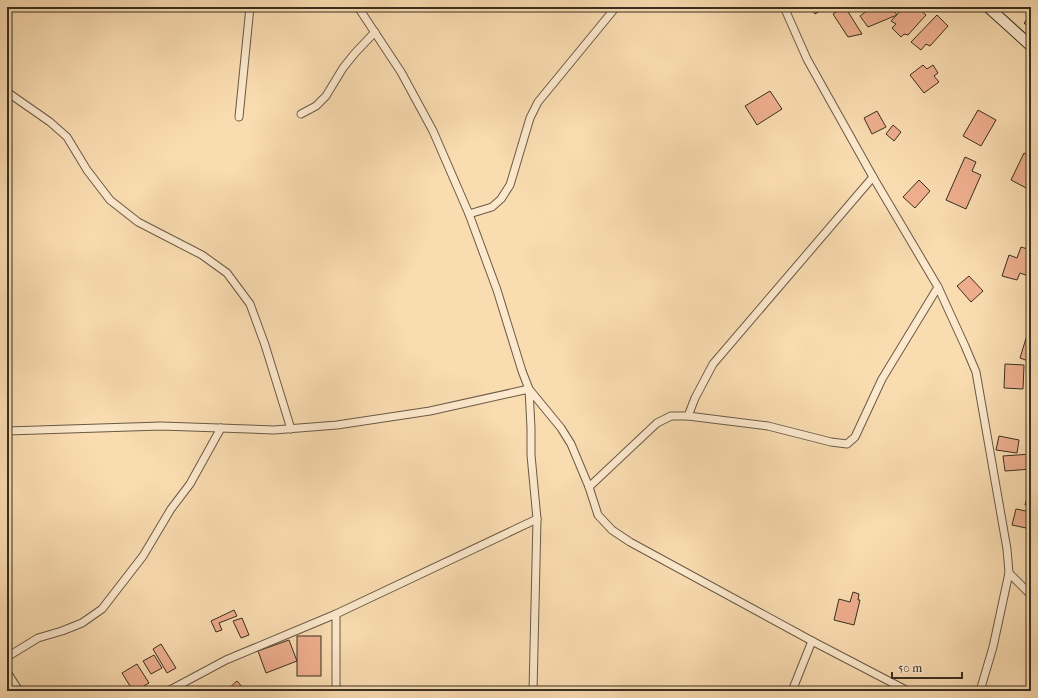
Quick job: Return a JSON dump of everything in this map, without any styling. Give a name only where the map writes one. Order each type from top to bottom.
[{"type":"main road","points":[[988,7],[1031,46]]},
{"type":"street","points":[[239,117],[250,7]]},
{"type":"street","points":[[358,7],[401,72],[433,131],[469,214],[497,290],[529,389],[561,428],[571,444],[589,487],[598,515],[612,530],[630,542],[812,641],[908,691]]},
{"type":"street","points":[[469,214],[492,207],[501,199],[510,185],[530,118],[538,102],[616,7]]},
{"type":"street","points":[[784,7],[807,59],[873,177],[938,287],[976,372],[1007,549],[1009,573],[993,647],[980,691]]},
{"type":"street","points":[[301,114],[316,106],[326,96],[343,68],[355,52],[375,32]]},
{"type":"street","points":[[7,92],[50,122],[67,137],[87,170],[110,200],[138,222],[202,255],[227,273],[250,304],[265,345],[291,429]]},
{"type":"street","points":[[688,416],[695,398],[713,364],[873,177]]},
{"type":"street","points":[[589,487],[657,423],[671,416],[688,416],[768,426],[831,442],[847,444],[855,437],[882,380],[938,287]]},
{"type":"street","points":[[7,431],[160,426],[274,430],[291,429],[337,425],[430,411],[529,389]]},
{"type":"street","points":[[529,389],[531,455],[536,519],[534,691]]},
{"type":"street","points":[[7,657],[38,638],[82,623],[102,609],[143,556],[171,509],[190,484],[221,428]]},
{"type":"street","points":[[168,691],[226,660],[336,614],[536,519]]},
{"type":"street","points":[[1009,573],[1031,595]]},
{"type":"street","points":[[336,614],[336,691]]},
{"type":"street","points":[[792,691],[812,641]]},
{"type":"street","points":[[7,672],[19,691]]},
{"type":"building","points":[[809,7],[826,7],[815,14]]},
{"type":"building","points":[[844,7],[862,34],[848,37],[833,14]]},
{"type":"building","points":[[872,7],[891,7],[897,15],[868,27],[860,16]]},
{"type":"building","points":[[904,7],[917,7],[926,15],[908,35],[904,34],[901,37],[892,28],[896,24],[891,21]]},
{"type":"building","points":[[937,15],[948,26],[930,46],[926,44],[921,50],[911,42]]},
{"type":"building","points":[[1031,15],[1031,30],[1024,23]]},
{"type":"building","points":[[923,65],[927,69],[933,65],[938,73],[934,76],[939,82],[924,93],[910,75]]},
{"type":"building","points":[[770,91],[782,109],[757,125],[745,106]]},
{"type":"building","points":[[978,110],[996,120],[981,146],[963,136]]},
{"type":"building","points":[[877,111],[886,127],[872,134],[864,118]]},
{"type":"building","points":[[893,125],[901,132],[894,141],[886,134]]},
{"type":"building","points":[[1024,153],[1031,157],[1030,190],[1011,180]]},
{"type":"building","points":[[965,157],[976,162],[972,171],[981,175],[966,209],[946,200]]},
{"type":"building","points":[[919,180],[930,191],[915,208],[903,197]]},
{"type":"building","points":[[1021,247],[1031,250],[1031,277],[1020,273],[1017,280],[1002,276],[1009,255],[1017,258]]},
{"type":"building","points":[[969,276],[983,291],[971,302],[957,286]]},
{"type":"building","points":[[1027,335],[1031,337],[1031,362],[1020,358]]},
{"type":"building","points":[[1005,364],[1024,365],[1023,389],[1004,388]]},
{"type":"building","points":[[1031,426],[1031,440],[1027,438]]},
{"type":"building","points":[[999,436],[1019,440],[1017,453],[996,450]]},
{"type":"building","points":[[1031,454],[1031,469],[1005,471],[1003,456]]},
{"type":"building","points":[[1028,494],[1031,495],[1031,507],[1025,505]]},
{"type":"building","points":[[1016,509],[1031,512],[1031,529],[1012,525]]},
{"type":"building","points":[[853,592],[859,594],[858,600],[860,600],[854,625],[834,620],[839,599],[850,602]]},
{"type":"building","points":[[234,610],[237,616],[219,623],[222,630],[216,632],[211,621]]},
{"type":"building","points":[[242,618],[249,635],[241,638],[233,621]]},
{"type":"building","points":[[297,636],[321,636],[321,676],[297,676]]},
{"type":"building","points":[[289,640],[297,661],[266,673],[258,651]]},
{"type":"building","points":[[161,644],[176,668],[167,673],[153,649]]},
{"type":"building","points":[[154,655],[162,668],[151,674],[143,661]]},
{"type":"building","points":[[137,664],[149,683],[133,691],[122,673]]},
{"type":"building","points":[[237,681],[244,689],[242,691],[231,691],[229,688]]}]
